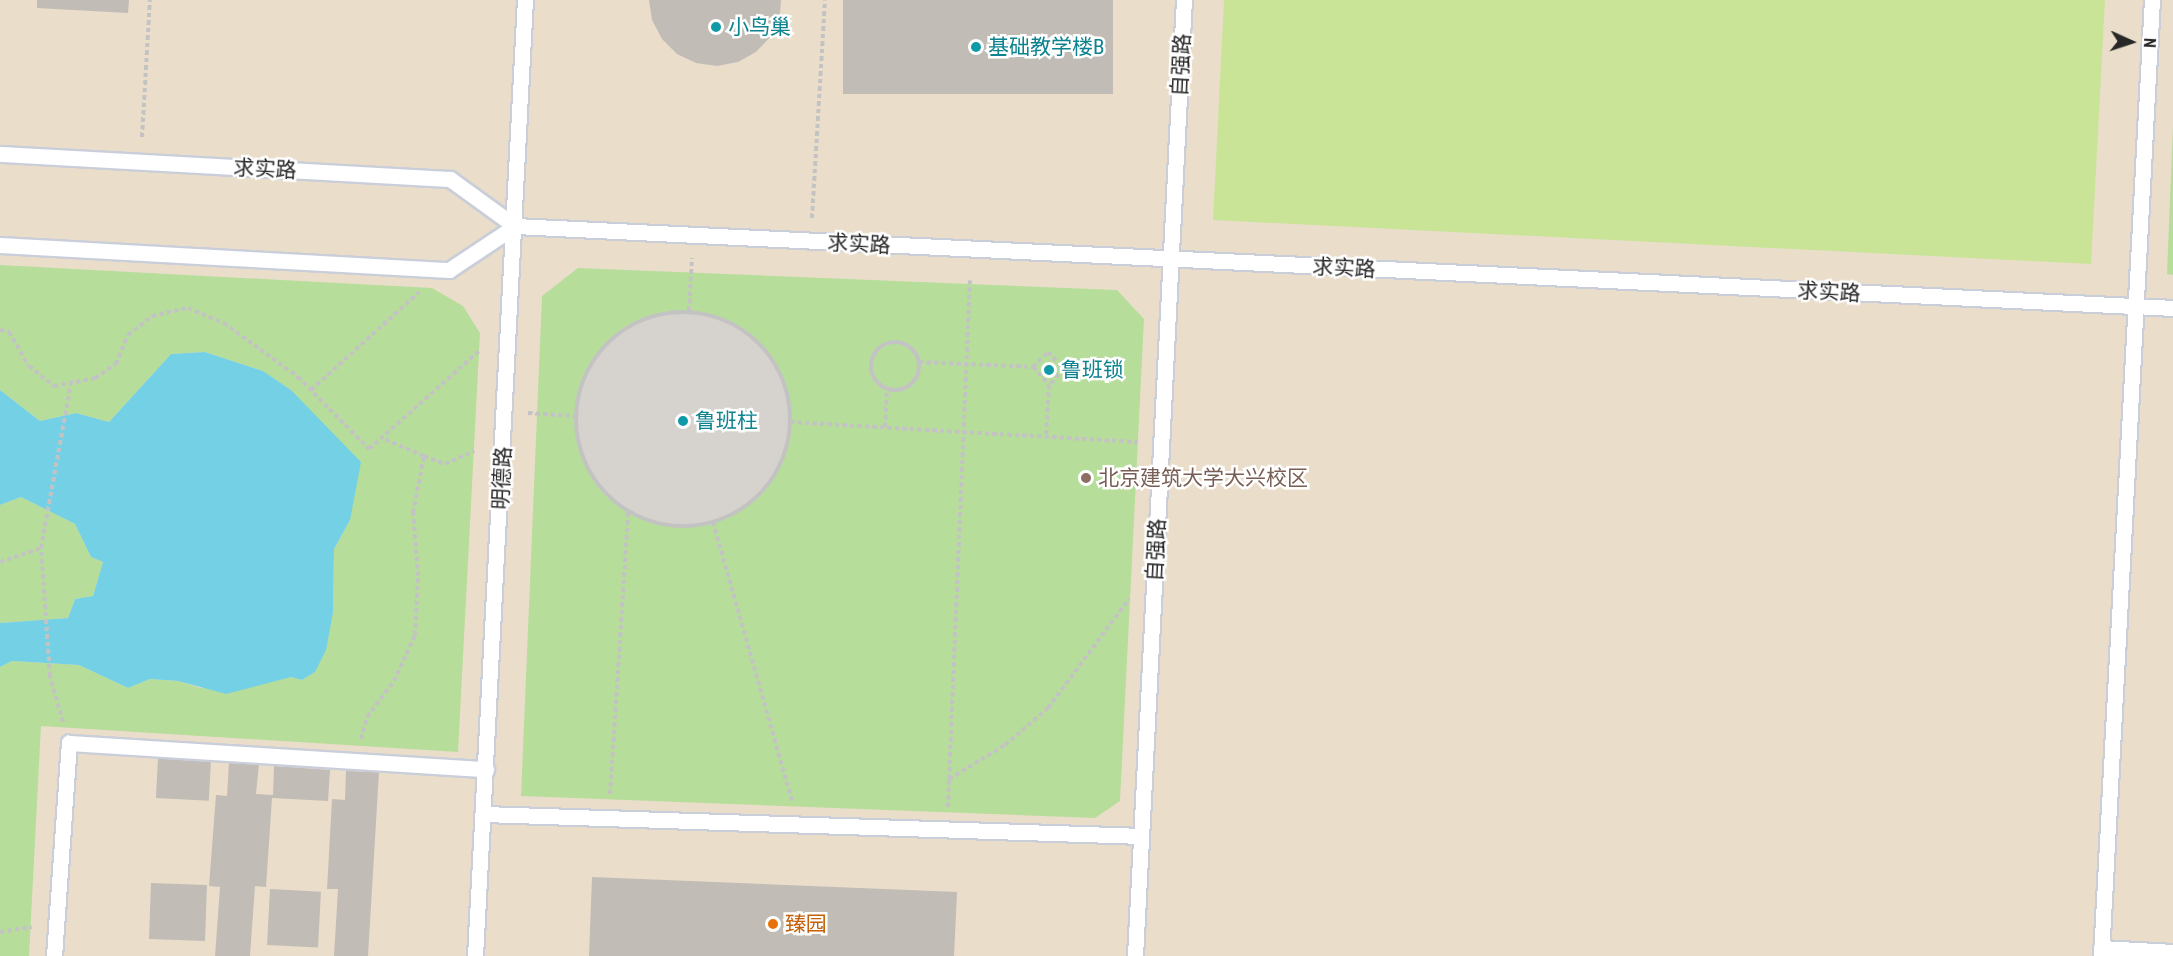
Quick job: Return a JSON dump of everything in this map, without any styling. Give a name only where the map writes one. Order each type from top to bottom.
[{"type":"lane","name":"明德路","points":[[475,956],[506,411],[525,0]]},
{"type":"lane","name":"自强路","points":[[1135,956],[1184,0]]},
{"type":"lane","points":[[2152,0],[2138,307],[2101,952],[2173,952]]},
{"type":"lane","name":"求实路","points":[[0,154],[450,179],[515,226],[2173,308]]},
{"type":"lane","points":[[0,245],[449,270],[515,226]]},
{"type":"lane","points":[[54,956],[69,744],[486,769]]},
{"type":"lane","points":[[483,814],[1141,836]]},
{"type":"path","points":[[141,162],[150,0]]},
{"type":"path","points":[[811,242],[825,0]]},
{"type":"path","points":[[689,311],[693,236]]},
{"type":"path","points":[[947,830],[970,280]]},
{"type":"path","points":[[310,390],[424,288]]},
{"type":"path","points":[[0,330],[9,332],[29,366],[54,386],[95,378],[116,364],[128,335],[152,316],[188,308],[224,323],[310,390],[369,449],[479,351]]},
{"type":"path","points":[[689,311],[721,317],[750,334],[773,359],[782,379],[790,422],[784,455],[768,485],[743,508],[713,522],[684,527],[655,523],[628,512],[606,494],[589,471],[578,445],[575,416],[582,382],[593,362],[623,328],[655,314],[689,311]]},
{"type":"path","points":[[887,390],[875,380],[870,365],[882,345],[904,344],[919,362],[1032,368],[1049,386]]},
{"type":"path","points":[[1032,368],[1048,352],[1064,369],[1049,386],[1046,436]]},
{"type":"path","points":[[887,390],[911,384],[919,362]]},
{"type":"path","points":[[69,744],[50,676],[41,548],[44,521],[71,383]]},
{"type":"path","points":[[885,428],[887,390]]},
{"type":"path","points":[[506,411],[575,416]]},
{"type":"path","points":[[790,422],[1161,443]]},
{"type":"path","points":[[382,438],[445,464],[474,451]]},
{"type":"path","points":[[355,761],[367,717],[394,681],[415,635],[418,576],[413,513],[424,456]]},
{"type":"path","points":[[608,819],[628,512]]},
{"type":"path","points":[[713,522],[799,825]]},
{"type":"path","points":[[0,562],[41,548]]},
{"type":"path","points":[[949,779],[1005,745],[1048,708],[1155,561]]},
{"type":"shaded area","name":"北京建筑大学大兴校区","points":[[0,0],[2173,0],[2173,956],[0,956]]},
{"type":"shaded area","points":[[673,312],[693,312],[724,320],[759,343],[782,378],[788,398],[790,419],[788,440],[782,460],[759,495],[724,518],[693,526],[673,526],[642,518],[615,502],[600,487],[584,460],[576,429],[576,409],[584,378],[600,351],[615,336],[642,320]]},
{"type":"green space","points":[[1224,0],[2105,0],[2091,264],[1213,220]]},
{"type":"green space","points":[[2173,126],[2173,275],[2167,274]]},
{"type":"green space","points":[[0,265],[432,288],[463,306],[480,333],[458,752],[41,726],[29,956],[0,956],[0,667],[12,661],[79,665],[128,688],[150,679],[178,681],[201,688],[291,677],[302,680],[315,672],[333,613],[334,549],[350,520],[291,390],[263,371],[205,352],[171,354],[109,422],[76,413],[40,421],[0,390]]},
{"type":"green space","points":[[578,268],[1117,290],[1144,319],[1120,801],[1095,818],[521,796],[542,296]],"holes":[[[689,311],[750,334],[773,359],[786,389],[655,523],[628,512],[606,494],[578,445],[575,416],[582,382],[623,328],[655,314]]]},
{"type":"green space","points":[[21,497],[75,524],[91,557],[103,562],[93,596],[75,599],[68,618],[0,623],[0,505]]},
{"type":"water","points":[[205,352],[263,371],[291,390],[361,462],[350,520],[334,549],[333,613],[326,650],[315,672],[302,680],[291,677],[226,694],[178,681],[150,679],[128,688],[79,665],[12,661],[0,667],[0,623],[68,618],[75,599],[93,596],[103,562],[91,557],[75,524],[21,497],[0,505],[0,390],[40,421],[76,413],[109,422],[171,354]]},
{"type":"building","points":[[37,0],[129,0],[128,13],[37,8]]},
{"type":"building","name":"小鸟巢","points":[[649,0],[781,0],[780,14],[772,35],[756,52],[738,62],[717,66],[696,63],[677,54],[662,39],[652,20]]},
{"type":"building","name":"基础教学楼B","points":[[843,0],[1113,0],[1113,94],[843,94]]},
{"type":"building","points":[[158,758],[211,761],[209,801],[156,798]]},
{"type":"building","points":[[229,762],[259,764],[256,794],[273,795],[274,766],[330,770],[328,801],[272,798],[266,887],[255,886],[250,956],[215,956],[220,887],[209,886],[216,795],[227,796]]},
{"type":"building","points":[[346,771],[379,772],[368,956],[334,956],[338,889],[327,889],[332,799],[345,800]]},
{"type":"building","name":"臻园","points":[[592,877],[957,892],[954,956],[589,956]]},
{"type":"building","points":[[151,883],[207,885],[205,941],[149,939]]},
{"type":"building","points":[[270,889],[321,892],[318,948],[267,945]]},
{"type":"place","name":"小鸟巢","points":[[716,27]]},
{"type":"place","name":"基础教学楼B","points":[[976,47]]},
{"type":"place","name":"鲁班锁","points":[[1049,370]]},
{"type":"place","name":"鲁班柱","points":[[683,421]]},
{"type":"place","name":"北京建筑大学大兴校区","points":[[1086,478]]},
{"type":"place","name":"臻园","points":[[773,924]]}]
